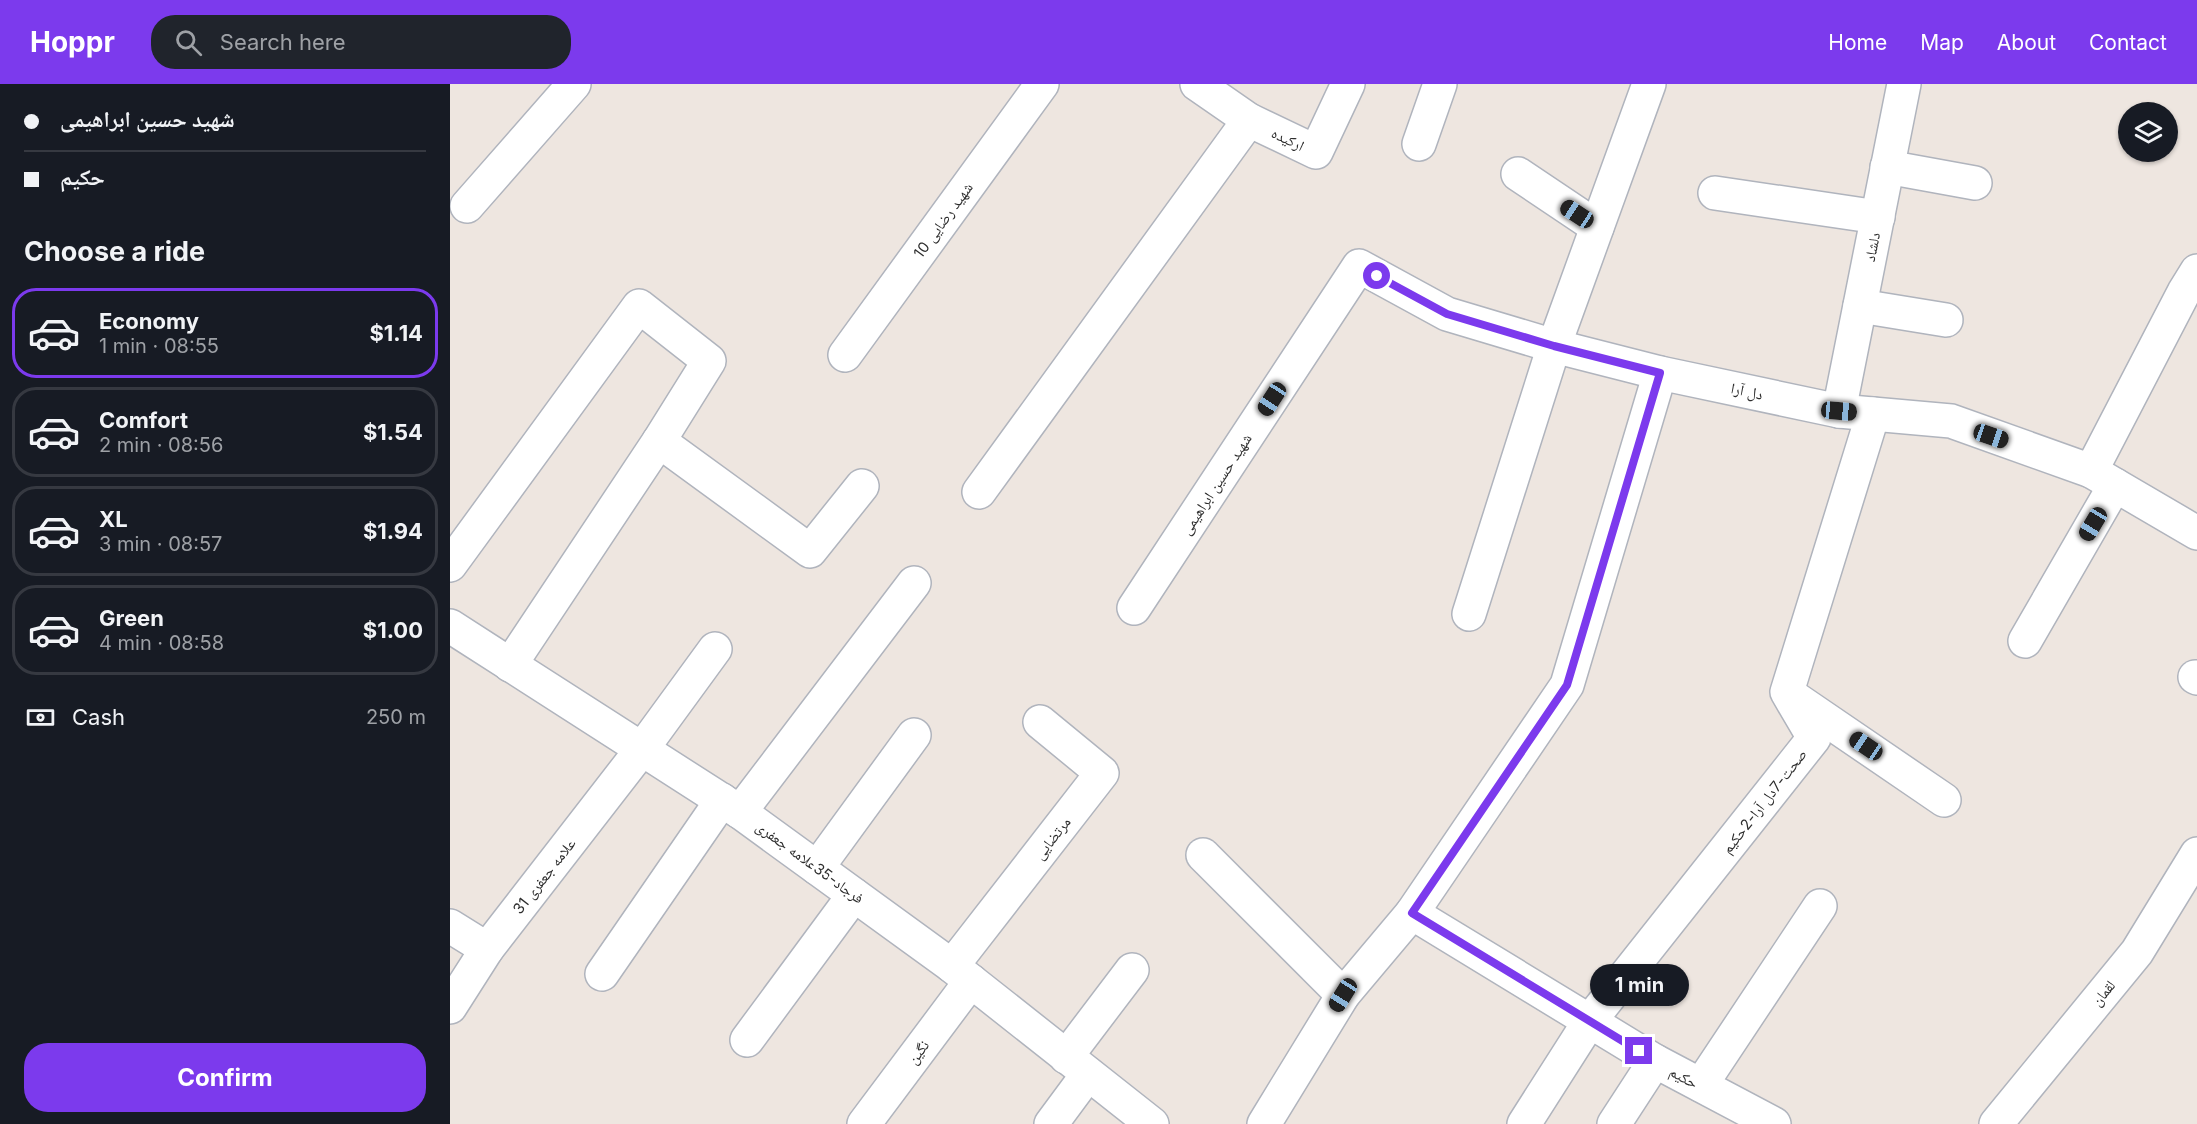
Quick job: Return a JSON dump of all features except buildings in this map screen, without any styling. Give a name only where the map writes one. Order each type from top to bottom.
[{"type":"street","points":[[467,206],[574,84]]},
{"type":"street","name":"شهید رضایی 10","points":[[845,355],[1042,84]]},
{"type":"street","name":"ارکیده","points":[[1197,84],[1249,120],[1316,152],[1348,84]]},
{"type":"street","points":[[1419,144],[1440,84]]},
{"type":"street","points":[[1468,614],[1554,346],[1649,84]]},
{"type":"street","name":"دلشاد","points":[[1839,411],[1904,84]]},
{"type":"street","points":[[979,492],[1249,120]]},
{"type":"street","points":[[1887,167],[1975,183]]},
{"type":"street","points":[[1518,174],[1597,226]]},
{"type":"street","points":[[1715,193],[1878,217]]},
{"type":"street","name":"شهید حسین ابراهیمی","points":[[1134,609],[1359,266],[1447,314],[1554,346]]},
{"type":"street","points":[[2025,640],[2103,478],[2178,302],[2197,270]]},
{"type":"street","points":[[450,565],[639,306],[709,361],[659,441],[510,664]]},
{"type":"street","points":[[1860,306],[1946,320]]},
{"type":"street","name":"دل آرا","points":[[1554,346],[1660,373],[1839,411],[1951,422],[2103,478],[2197,533]]},
{"type":"street","points":[[1264,1124],[1343,995],[1412,913],[1567,685],[1660,373]]},
{"type":"street","points":[[1872,414],[1787,692],[1944,800]]},
{"type":"street","points":[[659,441],[810,551],[862,486]]},
{"type":"street","points":[[602,974],[731,806],[914,583]]},
{"type":"street","name":"فرجاد-35علامه جعفری","points":[[450,626],[731,806],[961,973],[1152,1124]]},
{"type":"street","name":"علامه جعفری 31","points":[[450,1007],[487,949],[642,749],[715,650]]},
{"type":"street","name":"صحت-7دل آرا-2حکیم","points":[[1589,1022],[1814,738],[1787,692]]},
{"type":"street","name":"مرتضایی","points":[[961,973],[1102,773],[1040,722]]},
{"type":"street","points":[[817,868],[914,735]]},
{"type":"street","name":"لقمان","points":[[1996,1124],[2137,952],[2197,854]]},
{"type":"street","points":[[1203,855],[1343,995]]},
{"type":"street","points":[[747,1040],[854,895]]},
{"type":"street","points":[[1701,1085],[1820,906]]},
{"type":"street","name":"حکیم","points":[[1412,913],[1655,1061],[1774,1124]]},
{"type":"street","points":[[450,926],[487,949]]},
{"type":"street","points":[[1050,1124],[1077,1066],[1131,970]]},
{"type":"street","name":"نگین","points":[[864,1124],[961,973]]},
{"type":"street","points":[[1524,1124],[1589,1022]]},
{"type":"street","points":[[1614,1124],[1655,1061]]},
{"type":"route","points":[[1377,276],[1447,314],[1554,346],[1660,373],[1567,685],[1412,913],[1639,1051]]}]
